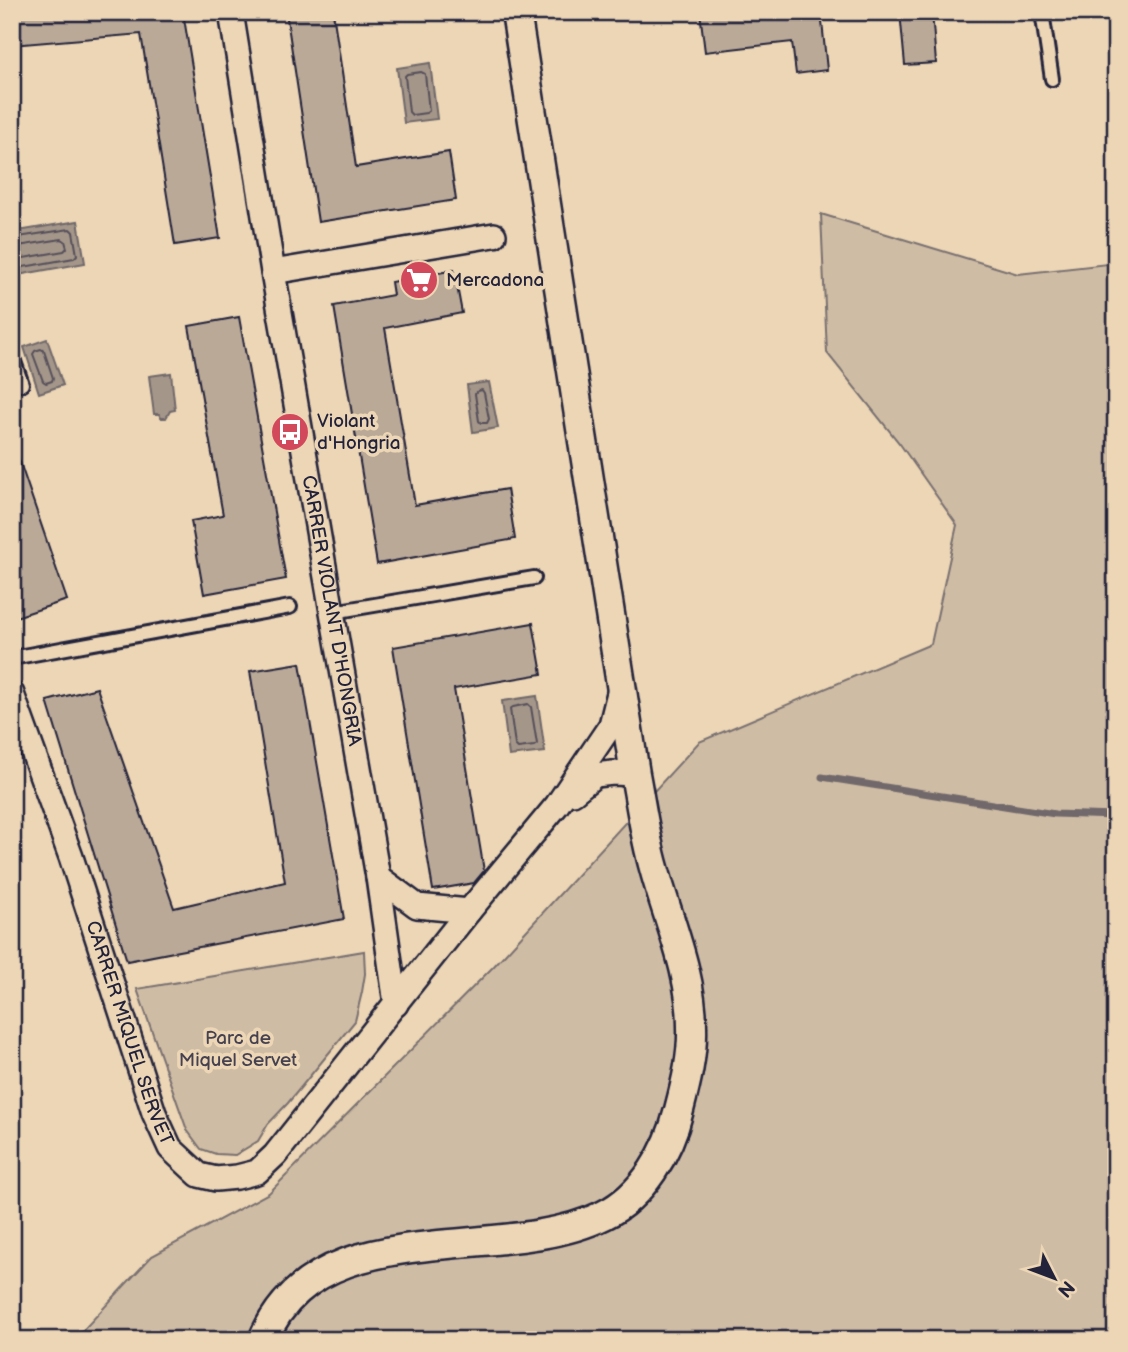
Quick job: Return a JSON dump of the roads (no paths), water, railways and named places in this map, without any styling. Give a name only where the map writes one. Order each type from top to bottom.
[{"type":"street","name":"CARRER VIOLANT D'HONGRIA","points":[[231,12],[273,272],[378,877],[396,1004]]},
{"type":"street","points":[[263,1340],[287,1300],[318,1275],[333,1267],[389,1252],[566,1229],[618,1207],[645,1180],[659,1160],[669,1141],[685,1088],[692,1045],[692,1010],[683,964],[653,865],[635,774],[516,12]]},
{"type":"street","points":[[273,272],[494,235]]},
{"type":"street","name":"CARRER MIQUEL SERVET","points":[[12,694],[71,857],[154,1113],[170,1148],[199,1175],[216,1179],[257,1172],[275,1155],[557,805],[611,725],[621,686]]},
{"type":"street","name":"CARRER MIQUEL SERVET","points":[[557,805],[595,775],[635,774]]},
{"type":"street","points":[[378,877],[417,906],[469,911]]},
{"type":"lane","points":[[1042,12],[1052,79]]},
{"type":"lane","points":[[12,356],[22,384]]},
{"type":"lane","points":[[333,612],[534,578]]},
{"type":"lane","points":[[12,658],[290,607]]},
{"type":"water","points":[[430,63],[437,119],[404,123],[397,68]]},
{"type":"water","points":[[78,221],[85,263],[12,276],[12,232]]},
{"type":"water","points":[[47,339],[63,385],[39,393],[24,347]]},
{"type":"water","points":[[171,373],[175,410],[170,411],[166,418],[161,418],[159,414],[154,414],[149,376]]},
{"type":"water","points":[[489,382],[498,428],[473,432],[467,385]]},
{"type":"water","points":[[537,696],[545,752],[509,756],[502,701]]},
{"type":"waterway","points":[[822,777],[1055,814],[1116,816]]},
{"type":"place","name":"Mercadona","points":[[419,280]]},
{"type":"place","name":"Violant d'Hongria","points":[[290,432]]},
{"type":"park label","name":"Parc de Miquel Servet","points":[[238,1049]]}]
